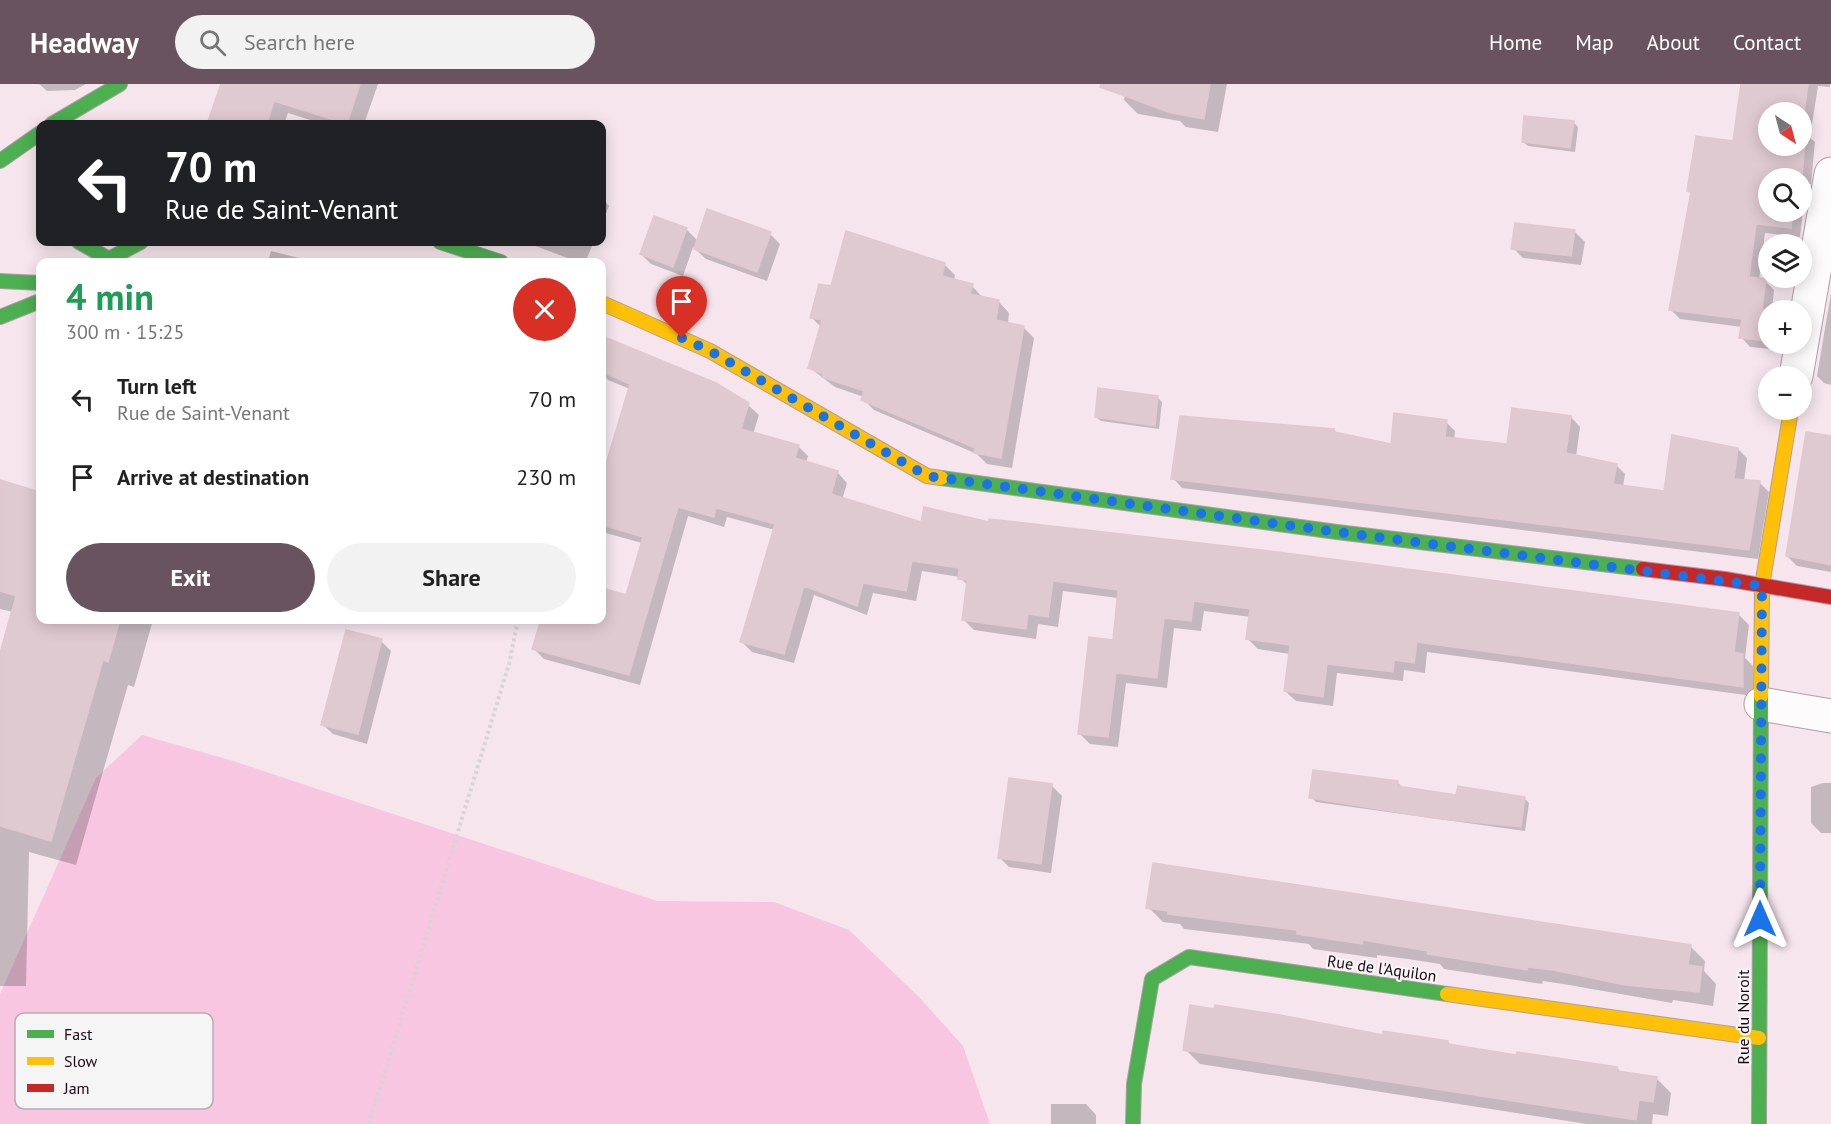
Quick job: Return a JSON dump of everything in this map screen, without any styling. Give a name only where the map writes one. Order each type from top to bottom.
[{"type":"main road","points":[[60,120],[120,84]]},
{"type":"main road","points":[[0,161],[36,136]]},
{"type":"main road","points":[[85,246],[102,258]]},
{"type":"main road","points":[[112,258],[134,246]]},
{"type":"main road","points":[[453,246],[489,258]]},
{"type":"main road","points":[[0,281],[36,283]]},
{"type":"main road","points":[[0,317],[36,303]]},
{"type":"main road","points":[[606,305],[710,351],[927,476],[1831,597]]},
{"type":"main road","name":"Rue du Noroit","points":[[1759,1124],[1762,586],[1789,420]]},
{"type":"main road","name":"Rue de l'Aquilon","points":[[1133,1124],[1134,1084],[1152,980],[1188,957],[1759,1038]]},
{"type":"street","points":[[1799,366],[1831,174]]},
{"type":"street","points":[[1761,704],[1831,716]]},
{"type":"path","points":[[369,1124],[509,664],[517,624]]},
{"type":"shaded area","points":[[142,735],[230,760],[657,901],[774,902],[849,930],[919,997],[963,1046],[990,1124],[0,1124],[0,994],[96,778]]},
{"type":"building","points":[[221,84],[360,84],[348,120],[334,120],[274,101],[268,120],[208,120]]},
{"type":"building","points":[[1101,84],[1210,84],[1204,119],[1171,113],[1100,87]]},
{"type":"building","points":[[1741,84],[1808,84],[1805,102],[1758,102],[1758,156],[1804,156],[1803,168],[1758,168],[1758,222],[1792,222],[1791,228],[1756,224],[1749,277],[1758,278],[1758,288],[1765,288],[1763,300],[1758,300],[1758,340],[1739,338],[1742,319],[1669,310],[1691,192],[1687,191],[1696,136],[1733,141]]},
{"type":"building","points":[[1524,116],[1574,121],[1570,148],[1522,142]]},
{"type":"building","points":[[707,209],[771,232],[757,272],[694,249]]},
{"type":"building","points":[[654,216],[687,228],[673,267],[640,254]]},
{"type":"building","points":[[1515,223],[1575,230],[1571,256],[1511,249]]},
{"type":"building","points":[[846,231],[945,263],[942,276],[973,284],[970,294],[999,300],[996,320],[1024,326],[1001,458],[974,453],[975,448],[861,400],[864,391],[822,377],[823,374],[808,368],[822,320],[810,318],[819,284],[831,286]]},
{"type":"building","points":[[606,338],[716,383],[749,403],[741,429],[799,445],[795,458],[838,471],[831,494],[921,522],[924,507],[989,522],[989,519],[1270,551],[1739,613],[1734,652],[1743,654],[1743,687],[1417,642],[1414,663],[1394,660],[1393,672],[1327,664],[1323,697],[1284,691],[1290,645],[1246,639],[1250,609],[1194,601],[1191,621],[1164,618],[1157,678],[1116,673],[1108,737],[1078,734],[1089,637],[1113,640],[1118,590],[1053,581],[1048,617],[1028,614],[1026,629],[962,620],[967,580],[958,579],[959,568],[912,561],[906,591],[863,583],[857,606],[804,586],[784,654],[740,642],[775,524],[716,508],[714,517],[678,507],[629,675],[532,649],[540,624],[606,624],[606,589],[626,595],[643,537],[606,526],[606,464],[630,384],[606,374]]},
{"type":"building","points":[[1098,388],[1158,396],[1155,426],[1095,417]]},
{"type":"building","points":[[1512,408],[1571,416],[1566,453],[1617,464],[1613,484],[1664,491],[1672,435],[1738,448],[1734,479],[1760,481],[1749,550],[1171,479],[1180,416],[1334,429],[1334,432],[1391,444],[1394,413],[1447,420],[1445,437],[1507,444]]},
{"type":"building","points":[[1806,432],[1831,436],[1831,565],[1786,556]]},
{"type":"building","points":[[0,480],[36,491],[36,624],[119,624],[108,662],[103,660],[51,841],[0,826],[0,653],[16,596],[0,591]]},
{"type":"building","points":[[346,630],[382,639],[358,734],[321,725]]},
{"type":"building","points":[[1313,770],[1398,781],[1397,786],[1456,795],[1458,786],[1525,797],[1521,827],[1433,818],[1309,798]]},
{"type":"building","points":[[1009,778],[1052,784],[1041,864],[998,858]]},
{"type":"building","points":[[1153,863],[1691,945],[1688,965],[1702,967],[1699,992],[1625,985],[1553,970],[1528,967],[1527,970],[1427,954],[1428,951],[1363,940],[1362,944],[1297,934],[1297,930],[1168,914],[1168,911],[1146,908]]},
{"type":"building","points":[[1190,1005],[1214,1009],[1215,1005],[1383,1035],[1383,1031],[1516,1055],[1517,1052],[1617,1067],[1617,1071],[1657,1077],[1653,1102],[1639,1100],[1636,1120],[1183,1050]]},
{"type":"traffic: fast","points":[[59,120],[120,84]]},
{"type":"traffic: fast","points":[[0,161],[36,136]]},
{"type":"traffic: fast","points":[[86,246],[107,258]]},
{"type":"traffic: fast","points":[[111,258],[133,246]]},
{"type":"traffic: fast","points":[[452,246],[489,258]]},
{"type":"traffic: fast","points":[[0,281],[36,283]]},
{"type":"traffic: fast","points":[[0,317],[36,303]]},
{"type":"traffic: fast","points":[[941,478],[1337,532],[1643,569]]},
{"type":"traffic: fast","points":[[1759,1124],[1761,696]]},
{"type":"traffic: fast","points":[[1133,1124],[1134,1084],[1152,979],[1189,957],[1447,994]]},
{"type":"traffic: slow","points":[[606,305],[710,351],[927,476],[941,478]]},
{"type":"traffic: slow","points":[[1761,696],[1762,586],[1789,420]]},
{"type":"traffic: slow","points":[[1447,994],[1759,1038]]},
{"type":"traffic: jam","points":[[1643,569],[1725,579],[1831,597]]},
{"type":"route","points":[[682,338],[710,351],[927,476],[1337,532],[1725,579],[1762,586],[1760,919]]}]
